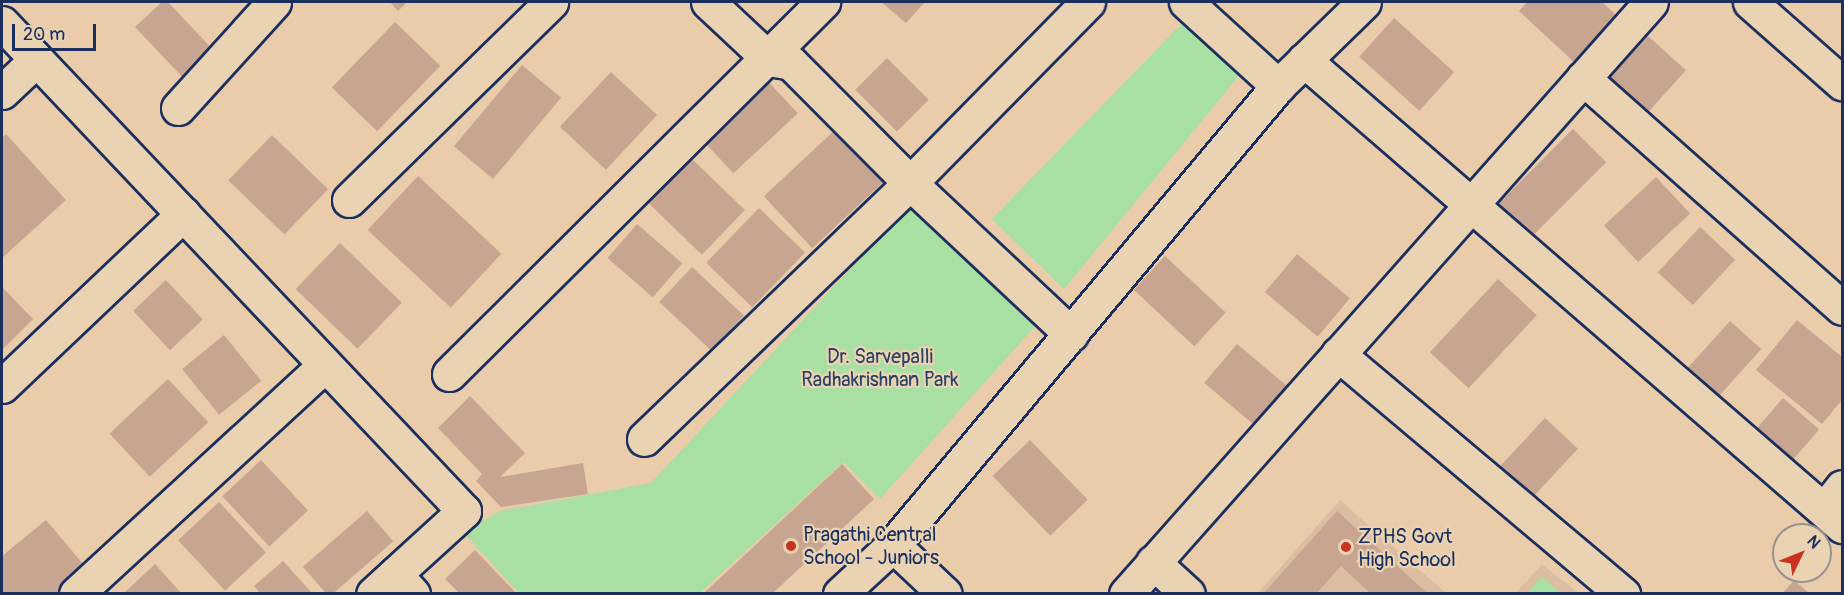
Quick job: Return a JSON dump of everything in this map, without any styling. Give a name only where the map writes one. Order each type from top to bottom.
[{"type":"street","points":[[178,108],[274,2]]},
{"type":"street","points":[[349,200],[551,2]]},
{"type":"street","points":[[708,2],[769,59],[791,63],[910,183],[1071,334]]},
{"type":"street","points":[[449,374],[769,59],[823,2]]},
{"type":"street","points":[[644,439],[910,183],[1088,2]]},
{"type":"street","points":[[1186,2],[1278,86]]},
{"type":"street","points":[[840,594],[893,544],[1278,86],[1364,2]]},
{"type":"street","points":[[1126,594],[1652,2]]},
{"type":"street","points":[[1750,2],[1842,83]]},
{"type":"street","points":[[2,23],[464,511],[394,587]]},
{"type":"street","points":[[2,92],[36,60]]},
{"type":"street","points":[[1304,60],[1470,205],[1836,507]]},
{"type":"street","points":[[1583,78],[1842,308]]},
{"type":"street","points":[[2,386],[183,214]]},
{"type":"street","points":[[1338,354],[1623,594]]},
{"type":"street","points":[[76,594],[325,365]]},
{"type":"street","points":[[893,544],[945,594]]},
{"type":"street","points":[[1153,562],[1188,594]]},
{"type":"shaded area","name":"ZPHS Govt High School","points":[[1340,500],[1446,593],[1257,594]]},
{"type":"shaded area","points":[[1542,564],[1578,593],[1515,594]]},
{"type":"green space","points":[[1190,15],[1242,72],[1064,289],[992,219]]},
{"type":"green space","name":"Dr. Sarvepalli Radhakrishnan Park","points":[[908,207],[1037,324],[880,499],[843,462],[700,593],[519,593],[463,532],[500,511],[651,483]]},
{"type":"green space","points":[[1542,577],[1561,593],[1527,593]]},
{"type":"building","points":[[162,2],[168,2],[216,53],[186,81],[135,27]]},
{"type":"building","points":[[390,2],[407,2],[398,11]]},
{"type":"building","points":[[881,2],[925,2],[906,23]]},
{"type":"building","points":[[1527,2],[1602,2],[1618,17],[1575,63],[1519,11]]},
{"type":"building","points":[[1394,18],[1454,72],[1419,111],[1359,57]]},
{"type":"building","points":[[395,22],[440,66],[377,131],[332,87]]},
{"type":"building","points":[[1648,36],[1686,70],[1646,114],[1609,80]]},
{"type":"building","points":[[887,58],[929,100],[897,132],[855,90]]},
{"type":"building","points":[[522,65],[561,98],[493,179],[454,146]]},
{"type":"building","points":[[611,72],[657,115],[606,170],[560,127]]},
{"type":"building","points":[[763,76],[798,113],[733,173],[699,136]]},
{"type":"building","points":[[837,128],[885,180],[812,248],[764,196]]},
{"type":"building","points":[[1573,129],[1606,162],[1532,236],[1499,203]]},
{"type":"building","points":[[6,134],[66,200],[2,258],[2,138]]},
{"type":"building","points":[[272,135],[328,189],[284,235],[228,180]]},
{"type":"building","points":[[691,158],[745,210],[702,255],[648,203]]},
{"type":"building","points":[[418,176],[501,254],[451,308],[368,230]]},
{"type":"building","points":[[1656,177],[1690,214],[1638,262],[1604,225]]},
{"type":"building","points":[[759,208],[805,252],[752,307],[706,263]]},
{"type":"building","points":[[637,224],[682,263],[653,297],[607,258]]},
{"type":"building","points":[[1700,227],[1735,260],[1693,305],[1658,272]]},
{"type":"building","points":[[340,243],[402,303],[357,349],[296,289]]},
{"type":"building","points":[[1297,254],[1350,298],[1318,337],[1265,292]]},
{"type":"building","points":[[1165,256],[1226,313],[1194,346],[1134,290]]},
{"type":"building","points":[[692,267],[744,315],[711,351],[659,302]]},
{"type":"building","points":[[1498,279],[1537,315],[1469,388],[1430,352]]},
{"type":"building","points":[[166,280],[203,319],[170,350],[133,311]]},
{"type":"building","points":[[2,287],[33,319],[2,350]]},
{"type":"building","points":[[1797,320],[1842,357],[1842,400],[1822,424],[1756,370]]},
{"type":"building","points":[[1730,321],[1761,349],[1717,398],[1686,370]]},
{"type":"building","points":[[224,335],[261,381],[219,415],[182,369]]},
{"type":"building","points":[[1237,344],[1289,388],[1256,427],[1204,383]]},
{"type":"building","points":[[168,379],[208,422],[150,477],[109,434]]},
{"type":"building","points":[[470,396],[525,453],[500,477],[583,463],[588,494],[501,507],[476,481],[482,474],[438,428]]},
{"type":"building","points":[[1783,398],[1819,429],[1788,466],[1752,434]]},
{"type":"building","points":[[1545,418],[1578,449],[1524,506],[1491,476]]},
{"type":"building","points":[[1030,440],[1088,500],[1050,536],[993,476]]},
{"type":"building","points":[[261,460],[308,510],[269,547],[222,496]]},
{"type":"building","name":"Pragathi Central School - Juniors","points":[[842,464],[874,499],[772,594],[703,594]]},
{"type":"building","points":[[219,502],[266,552],[225,591],[178,540]]},
{"type":"building","points":[[367,511],[393,541],[332,594],[327,594],[303,567]]},
{"type":"building","name":"ZPHS Govt High School","points":[[1337,511],[1428,594],[1371,594],[1341,566],[1316,594],[1263,594]]},
{"type":"building","points":[[46,520],[89,571],[62,594],[2,594],[2,556]]},
{"type":"building","points":[[475,550],[517,594],[460,594],[445,579]]},
{"type":"building","points":[[283,561],[313,594],[261,594],[254,586]]},
{"type":"building","points":[[155,564],[182,594],[123,594]]},
{"type":"building","points":[[1791,583],[1797,583],[1810,594],[1782,594]]},
{"type":"place","name":"Pragathi Central School - Juniors","points":[[791,546]]},
{"type":"place","name":"ZPHS Govt High School","points":[[1346,547]]}]
